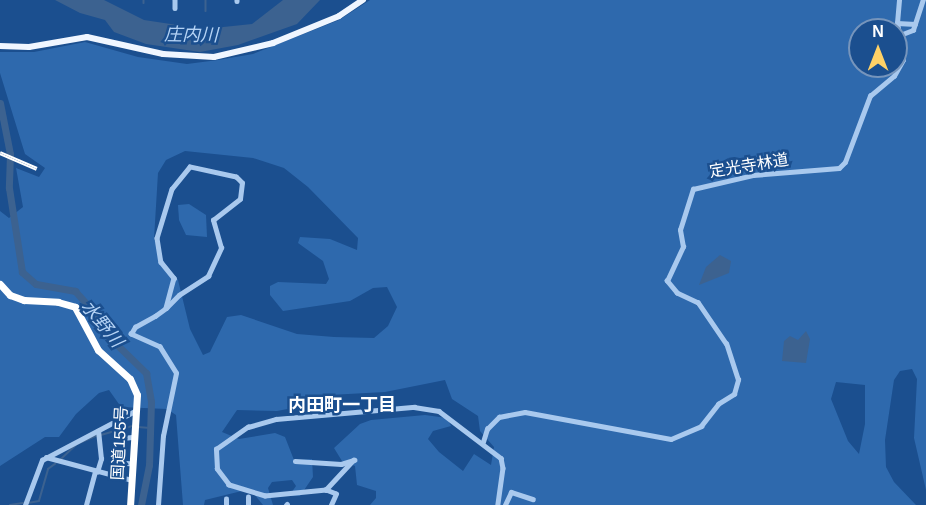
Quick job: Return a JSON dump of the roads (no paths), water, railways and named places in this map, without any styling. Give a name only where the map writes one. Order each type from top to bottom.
[{"type":"highway","name":"国道155号","points":[[0,284],[10,295],[24,300],[58,302],[78,310],[98,350],[130,380],[137,395],[130,505]]},
{"type":"main road","points":[[0,46],[29,47],[87,37],[178,56],[214,57],[273,43],[339,16],[363,0]]},
{"type":"street","points":[[175,0],[175,8]]},
{"type":"street","points":[[897,18],[899,0]]},
{"type":"street","points":[[908,32],[913,30],[923,0]]},
{"type":"street","points":[[908,24],[915,24]]},
{"type":"street","name":"定光寺林道","points":[[483,442],[494,421],[512,413],[570,417],[662,440],[709,419],[718,404],[734,394],[738,380],[729,352],[708,316],[698,303],[668,286],[667,281],[682,247],[680,230],[693,189],[760,174],[839,168],[845,162],[870,96],[890,78]]},
{"type":"street","points":[[158,505],[163,436],[176,373],[160,347],[131,334],[135,327],[166,308],[210,273],[221,248],[213,220],[240,199],[242,183],[236,177],[190,168],[172,189],[157,238],[161,262],[174,278],[166,308]]},
{"type":"street","points":[[331,505],[336,494],[326,490],[265,496],[232,486],[222,479],[216,449],[248,427],[276,419],[420,407],[449,415],[483,442],[503,464],[498,505]]},
{"type":"street","points":[[25,505],[38,466],[46,457],[135,411]]},
{"type":"street","points":[[133,464],[120,463],[114,439],[134,430]]},
{"type":"street","points":[[86,505],[101,459],[98,432]]},
{"type":"street","points":[[46,457],[132,480]]},
{"type":"street","points":[[295,461],[341,464],[354,460],[326,490]]},
{"type":"street","points":[[505,505],[511,492],[532,499]]},
{"type":"street","points":[[248,497],[248,505]]},
{"type":"water","name":"庄内川","points":[[55,0],[104,0],[144,20],[204,29],[252,24],[283,0],[320,0],[297,24],[238,45],[200,52],[146,44],[114,32],[105,20],[80,13]]},
{"type":"water","points":[[720,255],[731,261],[729,273],[699,285],[706,267]]},
{"type":"water","points":[[806,331],[810,339],[806,363],[782,361],[784,341],[790,336],[798,340]]},
{"type":"waterway","points":[[206,0],[206,11]]},
{"type":"waterway","name":"水野川","points":[[0,103],[10,154],[9,188],[22,272],[36,284],[75,291],[93,311],[109,337],[146,373],[151,402],[149,465],[141,505]]},
{"type":"waterway","points":[[101,435],[133,426]]},
{"type":"waterway","points":[[138,427],[150,428]]},
{"type":"waterway","points":[[61,459],[77,444],[96,436]]},
{"type":"waterway","points":[[28,503],[39,501],[48,469],[55,464]]},
{"type":"waterway","points":[[10,505],[23,503]]},
{"type":"railway","points":[[0,153],[37,169]]},
{"type":"district","name":"内田町一丁目","points":[[342,405]]}]
